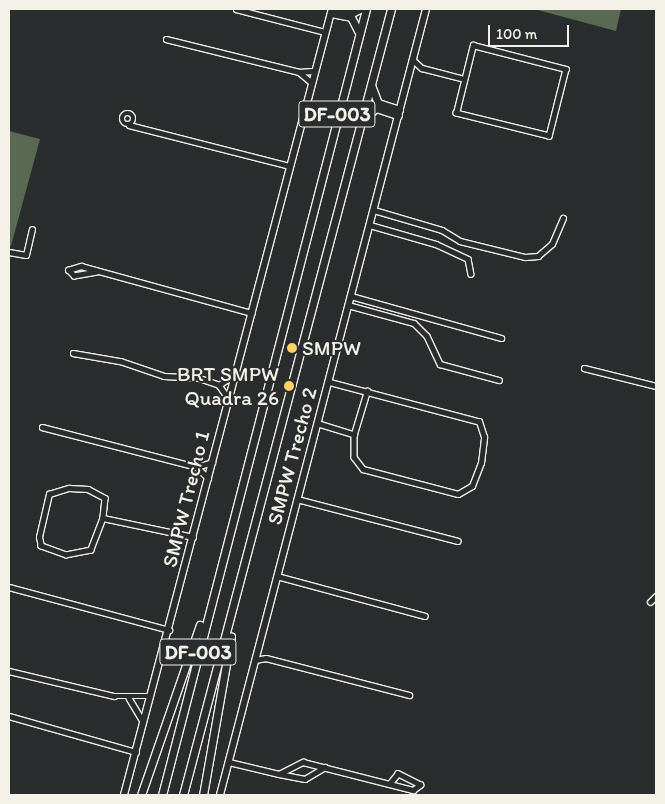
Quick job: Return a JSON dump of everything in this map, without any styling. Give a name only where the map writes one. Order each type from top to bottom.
[{"type":"highway","points":[[333,10],[352,13],[360,9]]},
{"type":"highway","name":"DF-003","points":[[162,795],[210,597],[366,9]]},
{"type":"highway","name":"DF-003","points":[[183,795],[236,603],[391,9]]},
{"type":"highway","points":[[333,10],[354,19],[358,36]]},
{"type":"highway","points":[[371,84],[378,103],[398,112]]},
{"type":"highway","points":[[362,120],[376,108],[398,112]]},
{"type":"highway","points":[[141,795],[210,597]]},
{"type":"highway","points":[[203,795],[236,603]]},
{"type":"street","points":[[236,9],[325,32]]},
{"type":"street","name":"SMPW Trecho 2","points":[[220,795],[426,9]]},
{"type":"street","name":"SMPW Trecho 1","points":[[124,795],[169,631],[228,398],[325,32],[333,10]]},
{"type":"street","points":[[166,39],[299,72],[315,70]]},
{"type":"street","points":[[475,44],[567,72],[550,134],[545,138],[458,114],[461,78],[475,44]]},
{"type":"street","points":[[413,60],[422,68]]},
{"type":"street","points":[[411,69],[422,68],[461,78]]},
{"type":"street","points":[[299,72],[312,83]]},
{"type":"street","points":[[128,125],[290,166]]},
{"type":"street","points":[[374,210],[442,230],[460,241],[525,257],[538,256],[552,244],[563,218]]},
{"type":"street","points":[[370,225],[436,244],[468,259],[471,274]]},
{"type":"street","points":[[9,252],[26,255],[32,230]]},
{"type":"street","points":[[97,272],[74,276],[68,270],[76,266],[252,313]]},
{"type":"street","points":[[350,296],[501,338]]},
{"type":"street","points":[[348,305],[414,323],[427,336],[440,364],[499,380]]},
{"type":"street","points":[[73,353],[219,385],[228,398]]},
{"type":"street","points":[[584,368],[656,386]]},
{"type":"street","points":[[219,385],[236,373]]},
{"type":"street","points":[[328,382],[367,391],[480,422],[484,437],[481,463],[472,486],[458,494],[363,469],[354,457],[354,434],[367,391]]},
{"type":"street","points":[[317,423],[354,434]]},
{"type":"street","points":[[42,427],[197,467],[208,478]]},
{"type":"street","points":[[197,467],[212,462]]},
{"type":"street","points":[[88,489],[105,498],[103,518],[91,550],[66,555],[41,546],[44,506],[54,491],[88,489]]},
{"type":"street","points":[[297,499],[458,541]]},
{"type":"street","points":[[103,518],[193,537]]},
{"type":"street","points":[[277,576],[426,616]]},
{"type":"street","points":[[9,587],[159,624],[169,631]]},
{"type":"street","points":[[650,602],[656,596]]},
{"type":"street","points":[[159,624],[171,622]]},
{"type":"street","points":[[258,649],[266,658]]},
{"type":"street","points":[[255,660],[266,658],[409,695]]},
{"type":"street","points":[[9,671],[129,698],[151,696]]},
{"type":"street","points":[[129,698],[143,721]]},
{"type":"street","points":[[9,716],[136,752]]},
{"type":"street","points":[[229,762],[305,779],[325,767]]},
{"type":"street","points":[[279,774],[300,762],[414,790],[420,785],[398,774],[390,784]]},
{"type":"green space","points":[[534,9],[621,9],[616,31]]},
{"type":"green space","points":[[9,131],[40,139],[11,246],[9,245]]},
{"type":"place","name":"SMPW","points":[[292,348]]},
{"type":"place","name":"BRT SMPW Quadra 26","points":[[289,386]]}]
